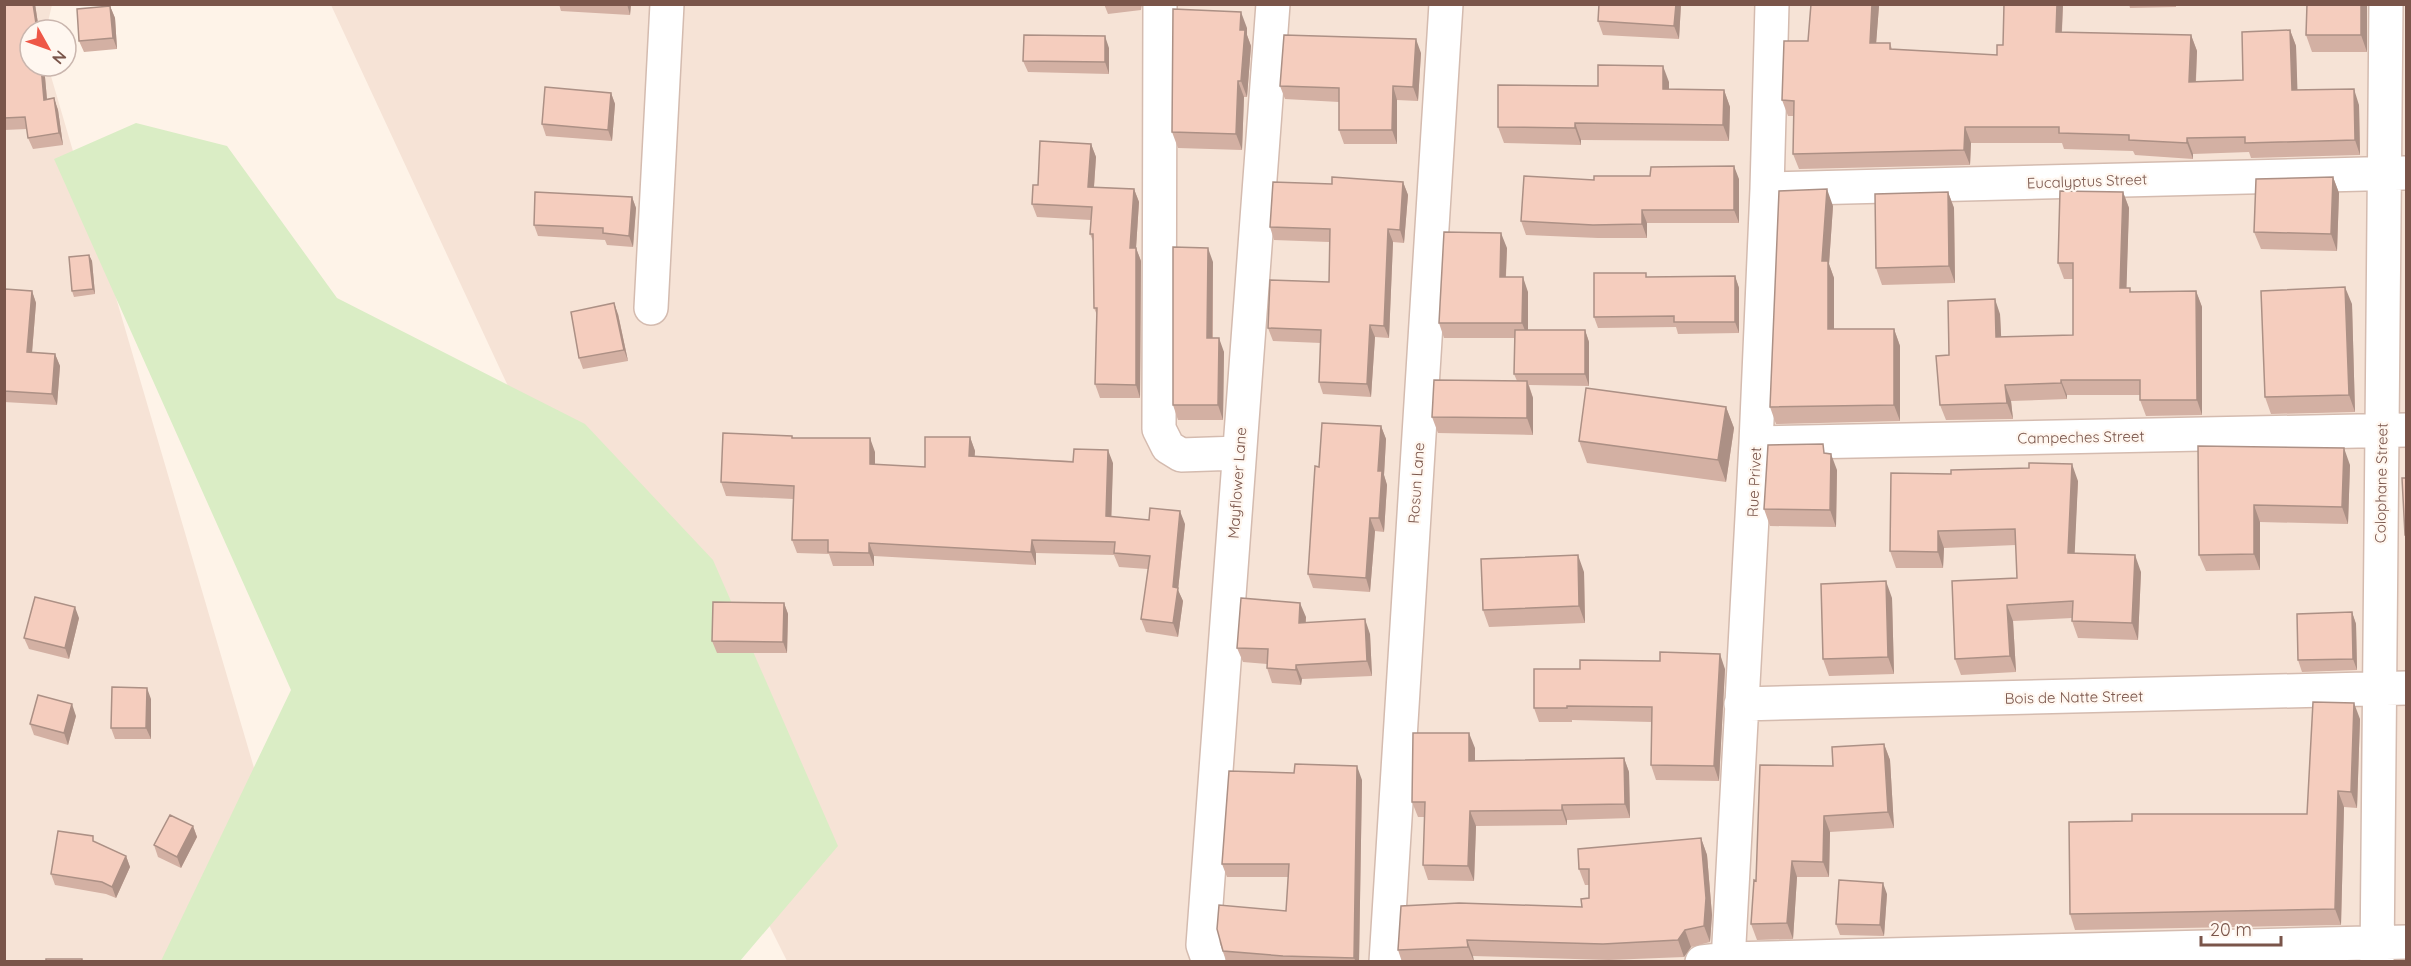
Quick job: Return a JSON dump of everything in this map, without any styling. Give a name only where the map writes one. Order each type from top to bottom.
[{"type":"street","points":[[651,308],[667,4]]},
{"type":"street","points":[[1160,4],[1159,429],[1168,447],[1181,455],[1239,453]]},
{"type":"street","name":"Mayflower Lane","points":[[1209,962],[1203,945],[1273,4]]},
{"type":"street","name":"Rosun Lane","points":[[1386,962],[1446,4]]},
{"type":"street","name":"Rue Privet","points":[[1720,961],[1741,704],[1756,443],[1772,4]]},
{"type":"street","name":"Colophane Street","points":[[2386,4],[2395,173],[2393,689],[2386,949]]},
{"type":"street","name":"Eucalyptus Street","points":[[1767,189],[2395,173]]},
{"type":"street","name":"Campeches Street","points":[[1756,443],[2394,431]]},
{"type":"street","name":"Bois de Natte Street","points":[[1741,704],[2393,689]]},
{"type":"street","points":[[1720,961],[2386,949]]},
{"type":"shaded area","points":[[5,5],[52,5],[49,18],[18,18],[18,78],[52,78],[296,911],[259,961],[5,962]]},
{"type":"shaded area","points":[[331,5],[2406,5],[2406,961],[787,961],[575,538],[559,496]]},
{"type":"green space","points":[[136,123],[227,146],[337,298],[585,424],[713,560],[838,846],[740,961],[161,961],[291,690],[54,159]]},
{"type":"building","points":[[4,4],[33,4],[35,18],[18,18],[18,78],[42,78],[44,100],[54,98],[59,133],[28,138],[25,117],[4,118]]},
{"type":"building","points":[[1599,4],[1676,4],[1674,26],[1598,21]]},
{"type":"building","points":[[1811,4],[1872,4],[1870,43],[1890,43],[1890,49],[1997,55],[1997,45],[2003,45],[2004,4],[2057,4],[2056,32],[2191,35],[2189,82],[2243,80],[2242,32],[2290,30],[2292,90],[2354,89],[2355,140],[2245,143],[2245,137],[2187,138],[2187,143],[2129,140],[2129,135],[2059,133],[2059,127],[1965,127],[1964,150],[1793,154],[1794,101],[1782,100],[1784,41],[1808,41]]},
{"type":"building","points":[[2307,4],[2361,4],[2361,35],[2306,35]]},
{"type":"building","points":[[110,6],[113,38],[79,41],[77,9]]},
{"type":"building","points":[[1173,9],[1241,12],[1240,30],[1245,30],[1241,81],[1238,81],[1236,134],[1172,132]]},
{"type":"building","points":[[1024,35],[1105,36],[1105,62],[1023,61]]},
{"type":"building","points":[[1284,35],[1416,39],[1413,87],[1393,86],[1392,130],[1339,130],[1339,88],[1280,86]]},
{"type":"building","points":[[1598,65],[1663,66],[1663,89],[1724,90],[1723,125],[1575,123],[1575,128],[1498,127],[1498,85],[1598,86]]},
{"type":"building","points":[[545,87],[611,93],[608,130],[542,124]]},
{"type":"building","points":[[1040,141],[1091,144],[1088,187],[1134,189],[1130,248],[1136,248],[1136,385],[1095,384],[1097,308],[1094,308],[1093,234],[1090,234],[1092,207],[1032,204],[1033,185],[1038,185]]},
{"type":"building","points":[[1734,166],[1734,210],[1642,210],[1642,224],[1593,225],[1521,221],[1524,176],[1594,180],[1594,176],[1650,176],[1651,167]]},
{"type":"building","points":[[1332,177],[1403,182],[1400,230],[1388,229],[1384,326],[1370,325],[1367,384],[1319,382],[1321,330],[1268,328],[1270,280],[1329,282],[1330,229],[1270,227],[1273,182],[1332,184]]},
{"type":"building","points":[[2333,177],[2331,234],[2254,232],[2256,179]]},
{"type":"building","points":[[1827,189],[1822,261],[1828,261],[1828,329],[1894,329],[1894,405],[1770,407],[1779,191]]},
{"type":"building","points":[[2060,191],[2123,192],[2120,288],[2130,288],[2130,292],[2196,291],[2197,400],[2140,400],[2140,380],[2061,380],[2061,383],[2005,385],[2007,403],[1940,405],[1936,356],[1949,355],[1948,301],[1995,299],[1996,337],[2073,335],[2073,263],[2058,263]]},
{"type":"building","points":[[535,192],[632,197],[629,236],[603,233],[603,228],[534,225]]},
{"type":"building","points":[[1948,192],[1949,266],[1876,268],[1875,194]]},
{"type":"building","points":[[1444,232],[1501,233],[1500,277],[1523,277],[1522,323],[1439,323]]},
{"type":"building","points":[[1173,247],[1208,248],[1207,338],[1219,338],[1218,405],[1173,405]]},
{"type":"building","points":[[89,255],[93,289],[72,291],[69,257]]},
{"type":"building","points":[[1594,273],[1646,273],[1646,277],[1735,276],[1735,322],[1674,322],[1674,316],[1594,317]]},
{"type":"building","points":[[2345,287],[2349,395],[2265,397],[2261,291]]},
{"type":"building","points":[[5,289],[32,291],[27,352],[55,354],[52,394],[4,391]]},
{"type":"building","points":[[614,303],[624,350],[579,358],[571,312]]},
{"type":"building","points":[[1515,330],[1585,330],[1585,374],[1514,374]]},
{"type":"building","points":[[1434,380],[1527,381],[1527,418],[1432,417]]},
{"type":"building","points":[[1586,388],[1726,407],[1718,460],[1579,441]]},
{"type":"building","points":[[1322,423],[1381,426],[1378,471],[1382,471],[1379,518],[1370,518],[1366,578],[1308,574],[1315,466],[1319,467]]},
{"type":"building","points":[[723,433],[792,436],[792,438],[870,438],[870,464],[925,467],[925,437],[970,437],[969,456],[1073,462],[1074,449],[1108,450],[1106,516],[1149,520],[1150,508],[1180,511],[1173,587],[1178,588],[1173,623],[1141,619],[1150,556],[1114,553],[1115,542],[1032,540],[1031,552],[869,543],[869,553],[828,552],[828,540],[792,540],[794,486],[721,482]]},
{"type":"building","points":[[1823,444],[1824,453],[1831,454],[1830,510],[1764,509],[1768,445]]},
{"type":"building","points":[[2198,446],[2344,448],[2342,507],[2254,505],[2254,554],[2199,555]]},
{"type":"building","points":[[2029,463],[2072,464],[2068,553],[2135,555],[2132,623],[2072,621],[2073,601],[2007,605],[2010,656],[1955,659],[1952,581],[2017,578],[2015,529],[1938,531],[1938,552],[1890,551],[1891,473],[1951,474],[1951,470],[2029,468]]},
{"type":"building","points":[[2402,478],[2406,478],[2406,535],[2405,535]]},
{"type":"building","points":[[1578,555],[1579,606],[1483,610],[1481,559]]},
{"type":"building","points":[[1886,581],[1888,657],[1823,659],[1821,584]]},
{"type":"building","points":[[35,597],[75,607],[65,648],[24,638]]},
{"type":"building","points":[[1241,598],[1300,603],[1299,623],[1365,619],[1367,661],[1296,665],[1296,670],[1267,668],[1268,649],[1237,648]]},
{"type":"building","points":[[713,602],[784,603],[783,642],[712,641]]},
{"type":"building","points":[[2352,612],[2353,659],[2298,660],[2297,614]]},
{"type":"building","points":[[1660,652],[1720,654],[1714,766],[1651,765],[1652,707],[1534,708],[1534,669],[1580,669],[1580,660],[1660,661]]},
{"type":"building","points":[[112,687],[147,688],[146,728],[111,728]]},
{"type":"building","points":[[38,695],[72,704],[64,733],[30,724]]},
{"type":"building","points":[[2313,702],[2354,703],[2351,792],[2338,791],[2335,909],[2070,914],[2069,822],[2132,821],[2132,814],[2307,814]]},
{"type":"building","points":[[1413,733],[1469,733],[1469,761],[1624,758],[1625,804],[1562,805],[1562,810],[1470,811],[1468,866],[1423,865],[1425,802],[1412,802]]},
{"type":"building","points":[[1884,744],[1888,812],[1824,816],[1823,862],[1792,861],[1787,923],[1751,924],[1754,880],[1756,881],[1760,765],[1833,766],[1832,747]]},
{"type":"building","points":[[1295,764],[1357,766],[1354,958],[1223,951],[1217,929],[1219,905],[1286,911],[1289,864],[1222,864],[1229,771],[1294,773]]},
{"type":"building","points":[[170,815],[193,826],[177,857],[154,845]]},
{"type":"building","points":[[58,831],[93,836],[93,841],[126,856],[112,887],[102,882],[51,874]]},
{"type":"building","points":[[1701,838],[1706,898],[1704,926],[1685,930],[1678,940],[1603,944],[1467,940],[1468,947],[1398,950],[1401,906],[1459,903],[1582,907],[1581,899],[1589,898],[1589,869],[1579,869],[1578,849]]},
{"type":"building","points":[[1839,880],[1883,883],[1880,925],[1836,924]]},
{"type":"building","points":[[46,959],[82,959],[82,962],[46,962]]}]
